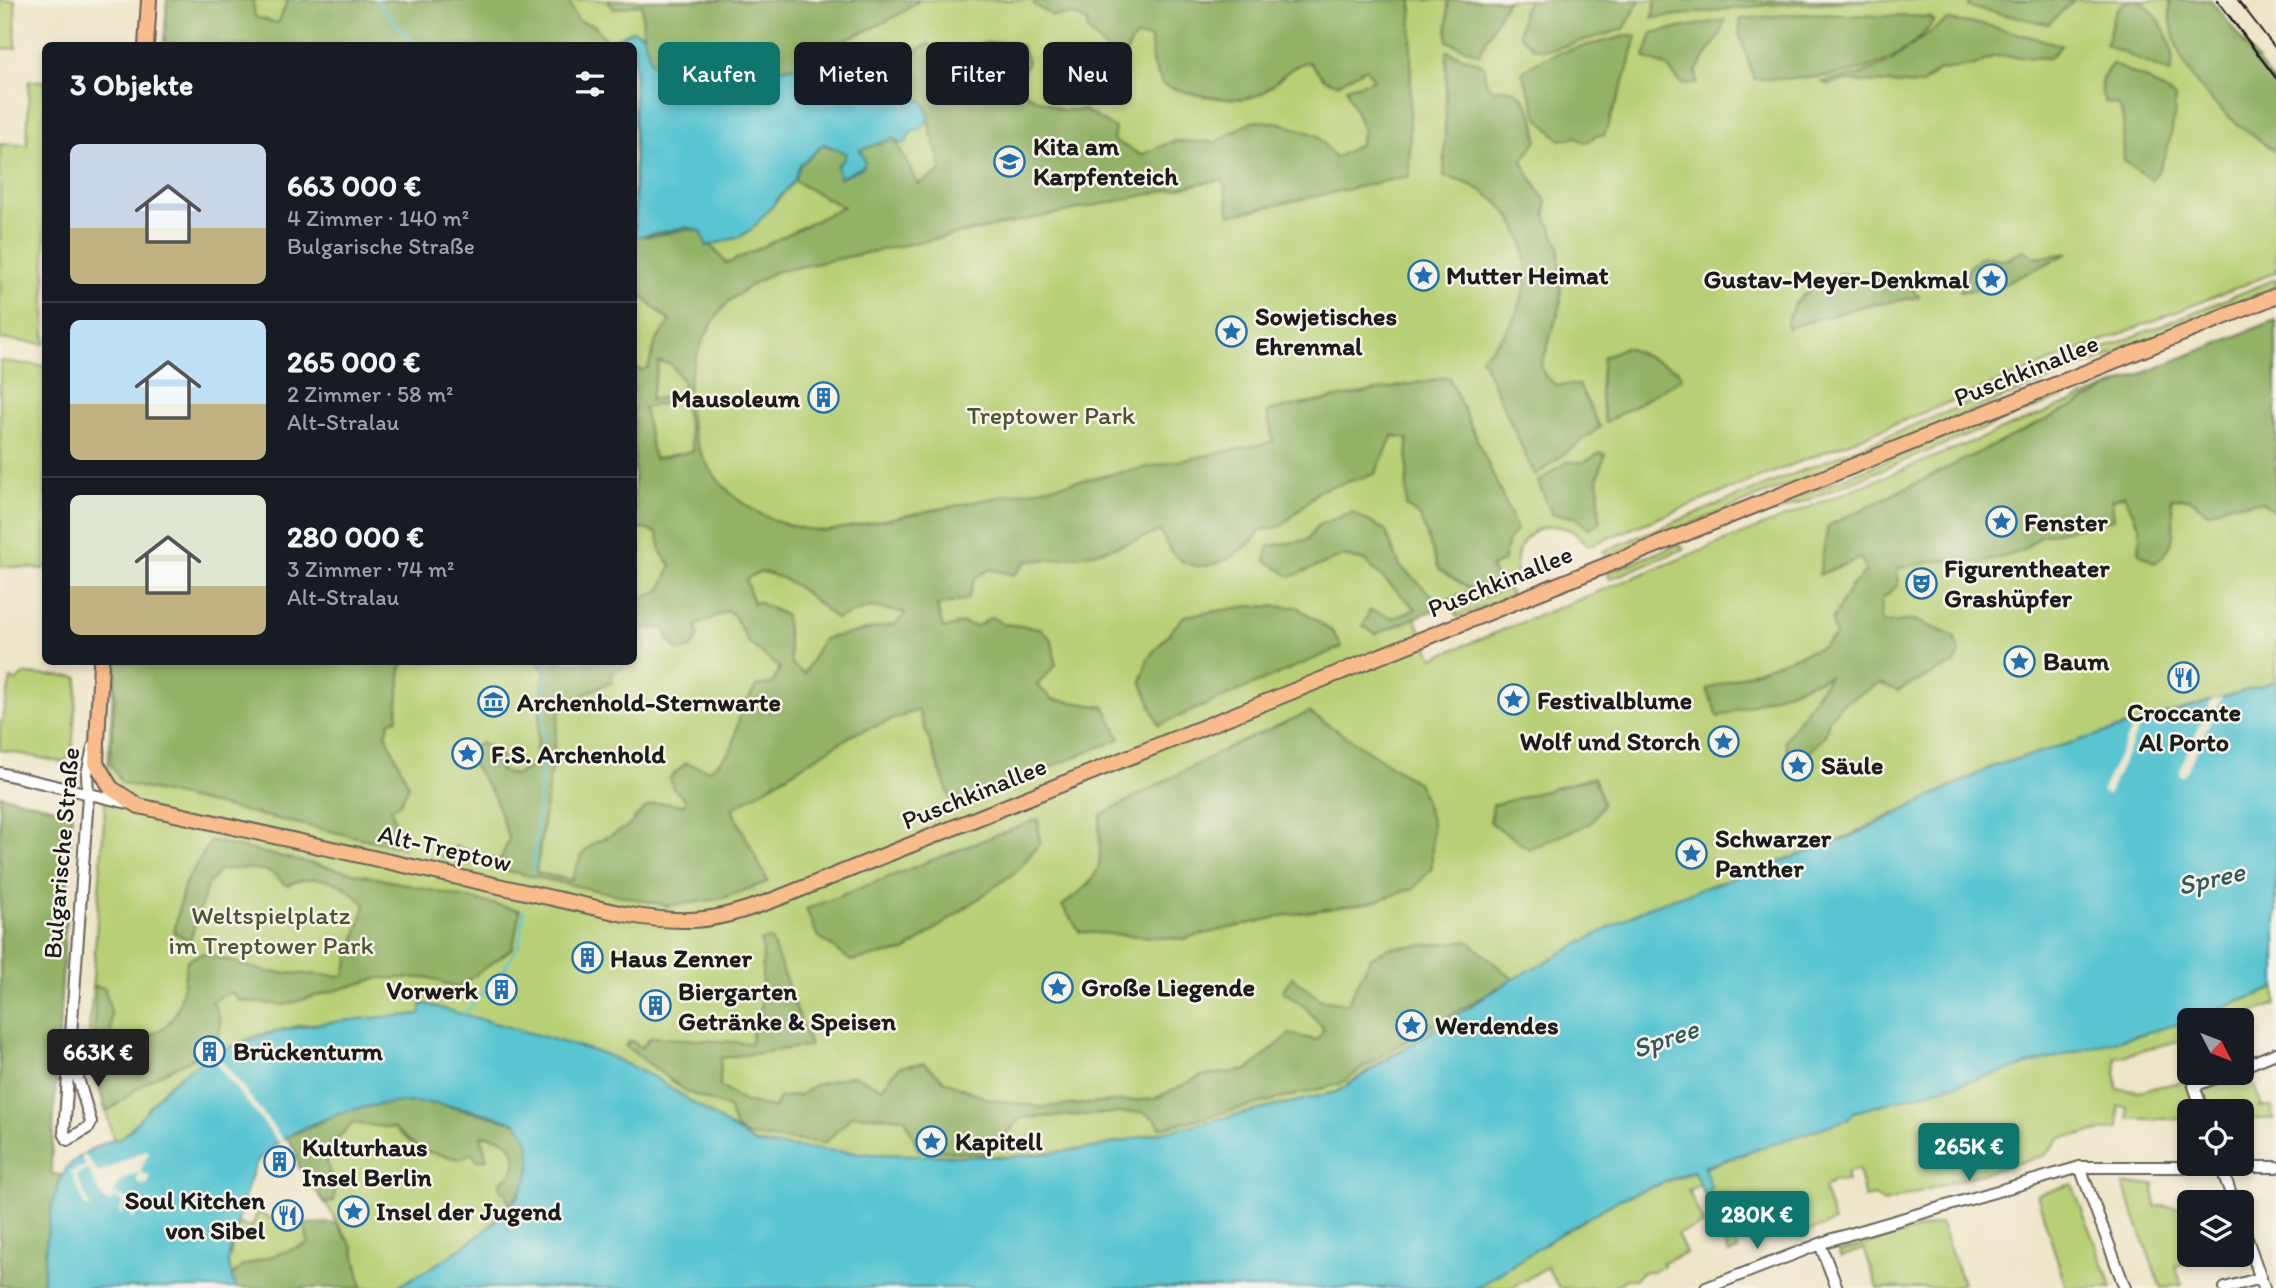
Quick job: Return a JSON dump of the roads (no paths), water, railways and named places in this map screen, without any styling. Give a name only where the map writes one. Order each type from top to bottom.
[{"type":"main road","points":[[146,42],[148,2]]},
{"type":"main road","name":"Puschkinallee","points":[[742,912],[2276,296]]},
{"type":"main road","name":"Bulgarische Straße","points":[[96,737],[102,665]]},
{"type":"main road","name":"Alt-Treptow","points":[[96,737],[96,763],[104,781],[117,794],[139,806],[664,921],[706,920],[742,912]]},
{"type":"street","name":"Bulgarische Straße","points":[[69,1048],[91,1122],[89,1127],[68,1140],[64,1133],[69,1048],[88,796],[87,774],[96,737]]},
{"type":"street","name":"Alt-Treptow","points":[[0,773],[139,806]]},
{"type":"street","points":[[2254,1062],[2276,1054]]},
{"type":"street","points":[[1706,1288],[1820,1244],[2080,1167],[2177,1166]]},
{"type":"street","points":[[2254,1166],[2276,1167]]},
{"type":"street","points":[[2080,1167],[2124,1288]]},
{"type":"street","points":[[1820,1244],[1837,1288]]},
{"type":"street","points":[[2225,1288],[2262,1283],[2254,1259]]},
{"type":"water","points":[[633,30],[643,34],[651,63],[658,66],[658,105],[780,105],[780,69],[794,67],[794,105],[912,105],[912,99],[923,101],[930,117],[920,130],[911,132],[905,143],[900,144],[894,138],[860,150],[865,161],[863,167],[839,178],[837,165],[844,160],[846,153],[824,144],[800,165],[794,181],[754,227],[740,237],[707,246],[701,231],[687,227],[637,237],[637,42],[608,42]]},
{"type":"water","name":"Spree","points":[[2276,681],[2276,988],[2222,1008],[2177,1008],[2177,1024],[1854,1112],[1849,1119],[1704,1167],[1712,1189],[1704,1193],[1693,1171],[1620,1199],[1477,1288],[395,1288],[443,1260],[496,1221],[516,1199],[529,1174],[530,1149],[517,1123],[461,1107],[407,1102],[380,1104],[327,1118],[288,1136],[261,1157],[249,1181],[229,1254],[228,1263],[235,1288],[42,1288],[53,1202],[58,1185],[73,1162],[90,1150],[124,1136],[170,1084],[198,1064],[227,1048],[257,1037],[321,1024],[420,1014],[422,1004],[430,1005],[605,1054],[654,1077],[756,1144],[871,1154],[1009,1157],[1093,1148],[1337,1092],[1513,979],[1646,908],[1845,839],[1994,766]]},
{"type":"waterway","points":[[376,0],[413,42]]},
{"type":"waterway","points":[[533,871],[543,753],[544,685],[548,665]]},
{"type":"waterway","points":[[464,1014],[504,969],[519,945],[524,911]]},
{"type":"tram line","points":[[2238,0],[2276,49]]},
{"type":"railway","points":[[2217,0],[2276,78]]},
{"type":"place","name":"Kita am Karpfenteich","points":[[1010,161]]},
{"type":"place","name":"Mutter Heimat","points":[[1423,275]]},
{"type":"place","name":"Gustav-Meyer-Denkmal","points":[[1992,279]]},
{"type":"place","name":"Sowjetisches Ehrenmal","points":[[1232,331]]},
{"type":"place","name":"Mausoleum","points":[[823,398]]},
{"type":"place","name":"Fenster","points":[[2001,522]]},
{"type":"place","name":"Figurentheater Grashüpfer","points":[[1921,583]]},
{"type":"place","name":"Baum","points":[[2020,661]]},
{"type":"place","name":"Croccante Al Porto","points":[[2184,677]]},
{"type":"place","name":"Festivalblume","points":[[1514,700]]},
{"type":"place","name":"Archenhold-Sternwarte","points":[[494,702]]},
{"type":"place","name":"Wolf und Storch","points":[[1723,741]]},
{"type":"place","name":"F.S. Archenhold","points":[[468,754]]},
{"type":"place","name":"Säule","points":[[1798,765]]},
{"type":"place","name":"Schwarzer Panther","points":[[1692,853]]},
{"type":"place","name":"Haus Zenner","points":[[587,958]]},
{"type":"place","name":"Große Liegende","points":[[1058,987]]},
{"type":"place","name":"Vorwerk","points":[[501,990]]},
{"type":"place","name":"Biergarten Getränke & Speisen","points":[[655,1006]]},
{"type":"place","name":"Werdendes","points":[[1412,1025]]},
{"type":"place","name":"Brückenturm","points":[[210,1051]]},
{"type":"place","name":"Kapitell","points":[[932,1141]]},
{"type":"place","name":"Kulturhaus Insel Berlin","points":[[279,1162]]},
{"type":"place","name":"Insel der Jugend","points":[[353,1211]]},
{"type":"place","name":"Soul Kitchen von Sibel","points":[[288,1215]]},
{"type":"park label","name":"Treptower Park","points":[[1051,415]]},
{"type":"park label","name":"Weltspielplatz im Treptower Park","points":[[271,930]]}]
